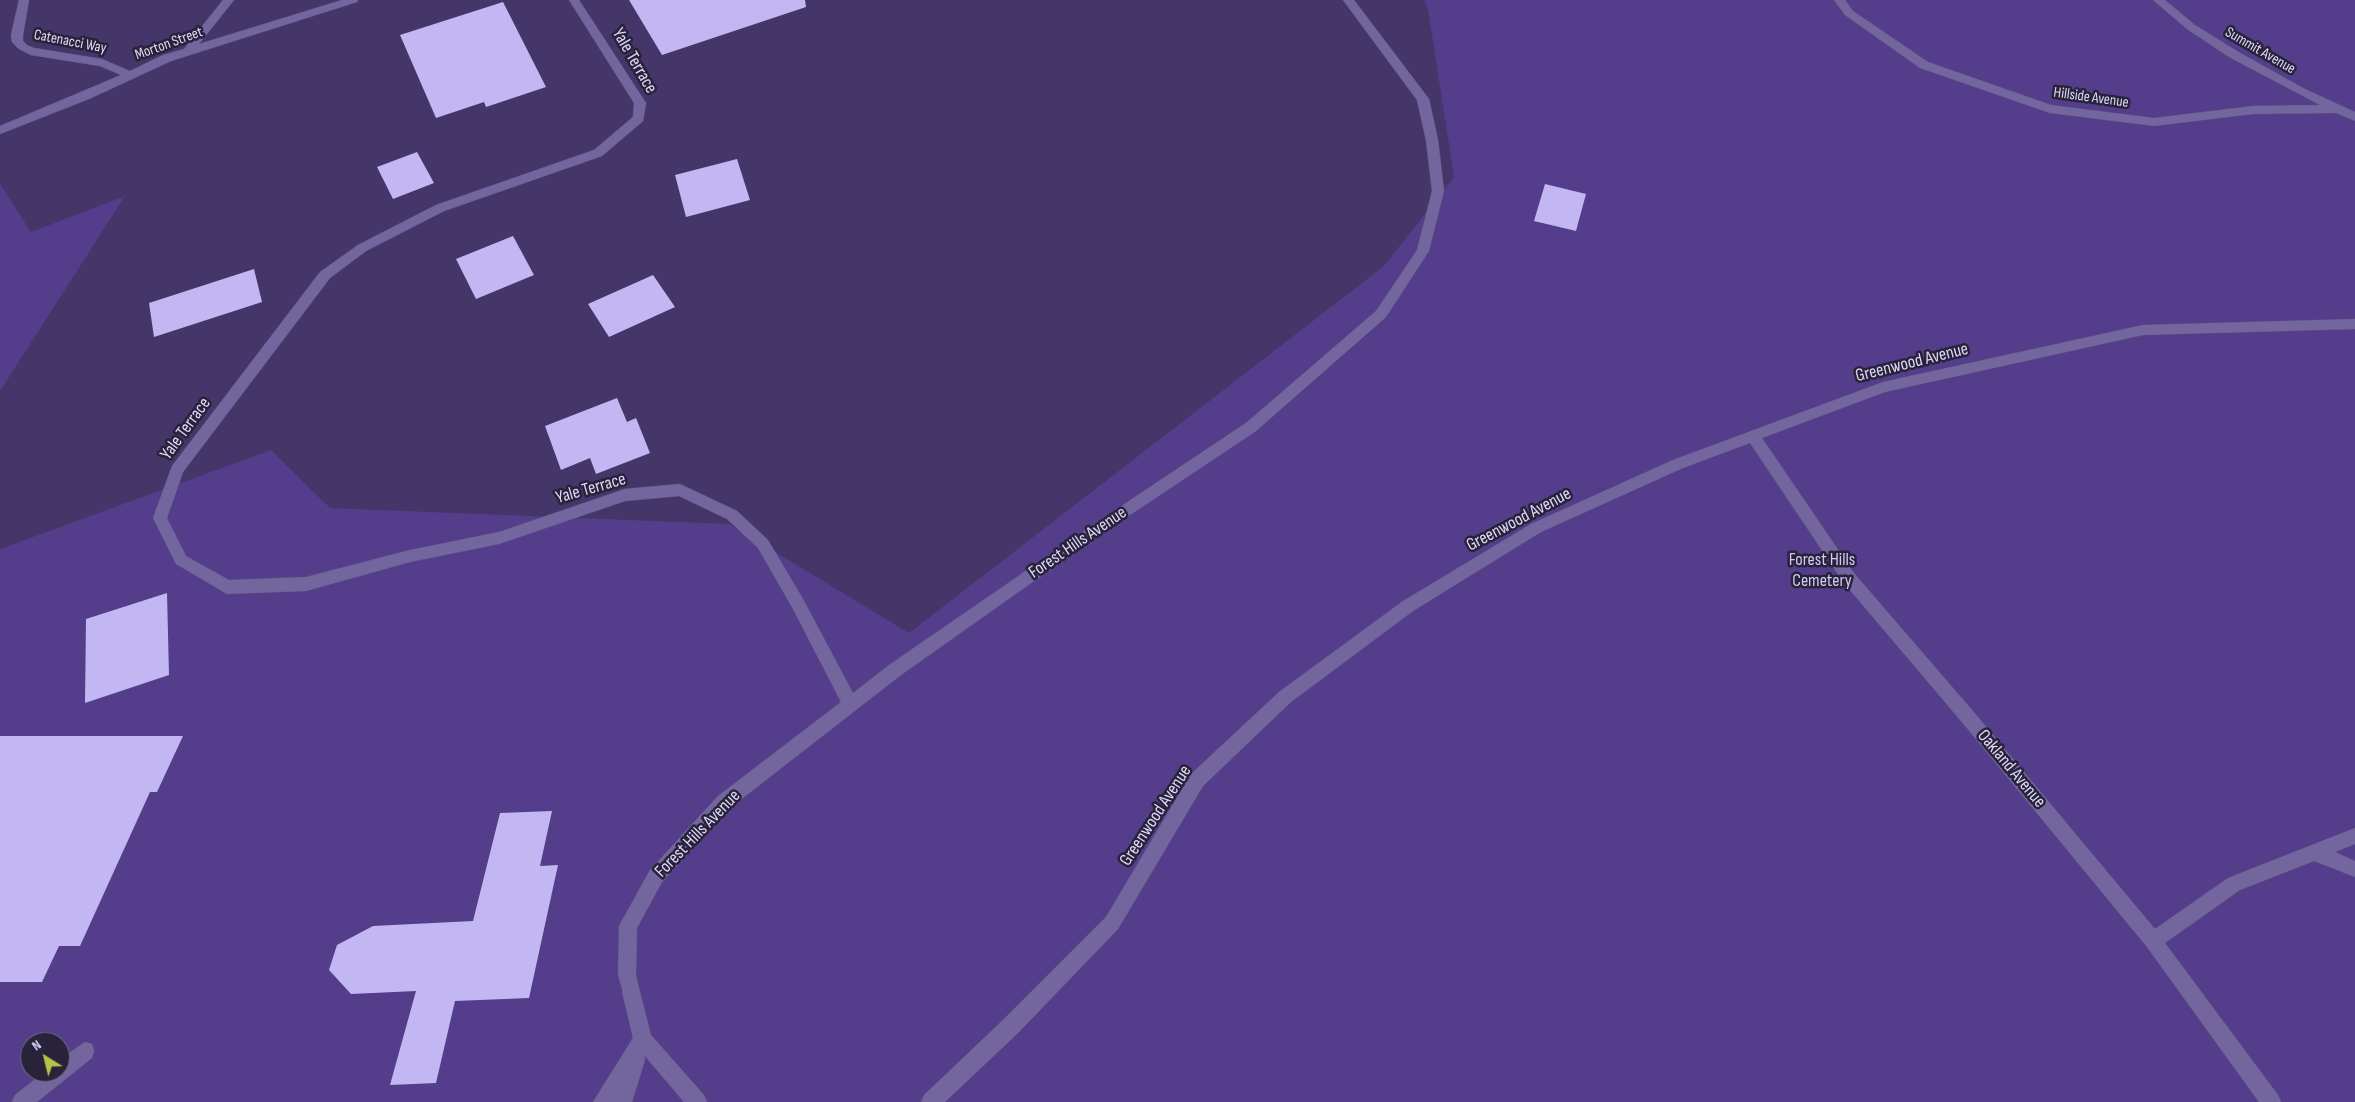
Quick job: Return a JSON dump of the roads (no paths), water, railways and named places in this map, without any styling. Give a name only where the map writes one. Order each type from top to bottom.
[{"type":"street","name":"Catenacci Way","points":[[24,0],[17,35],[18,42],[22,47],[31,51],[102,63],[122,70],[129,75]]},
{"type":"street","points":[[188,50],[229,0]]},
{"type":"street","name":"Morton Street","points":[[0,130],[85,96],[188,50],[353,0]]},
{"type":"street","name":"Yale Terrace","points":[[574,0],[640,103],[639,118],[598,153],[440,208],[362,248],[325,275],[177,470],[160,518],[181,560],[227,587],[306,584],[410,556],[499,538],[625,495],[680,490],[732,515],[763,544],[798,604],[850,705]]},
{"type":"street","name":"Forest Hills Avenue","points":[[1341,0],[1362,19]]},
{"type":"street","name":"Forest Hills Avenue","points":[[643,1040],[627,976],[628,926],[656,876],[724,802],[895,670],[1072,547],[1251,427],[1381,314],[1423,251],[1438,191],[1432,140],[1423,99],[1348,0]]},
{"type":"street","name":"Hillside Avenue","points":[[1839,0],[1849,13],[1924,65],[2050,109],[2154,122],[2253,110],[2338,110]]},
{"type":"street","name":"Summit Avenue","points":[[2158,0],[2191,27],[2233,54],[2299,91],[2355,117]]},
{"type":"street","name":"Greenwood Avenue","points":[[931,1102],[1011,1026],[1112,923],[1197,780],[1285,698],[1408,606],[1536,528],[1678,464],[1883,386],[2143,330],[2355,324]]},
{"type":"street","name":"Oakland Avenue","points":[[1753,436],[1849,578],[1972,722],[2153,941],[2271,1102]]},
{"type":"street","points":[[2153,941],[2234,884],[2355,836]]},
{"type":"street","points":[[2313,852],[2355,869]]},
{"type":"street","points":[[602,1102],[643,1040]]},
{"type":"street","points":[[622,1102],[643,1040]]},
{"type":"street","points":[[643,1040],[697,1102]]},
{"type":"street","points":[[70,1063],[85,1051]]},
{"type":"street","points":[[22,1102],[47,1082]]},
{"type":"park label","name":"Forest Hills Cemetery","points":[[1822,570]]}]
